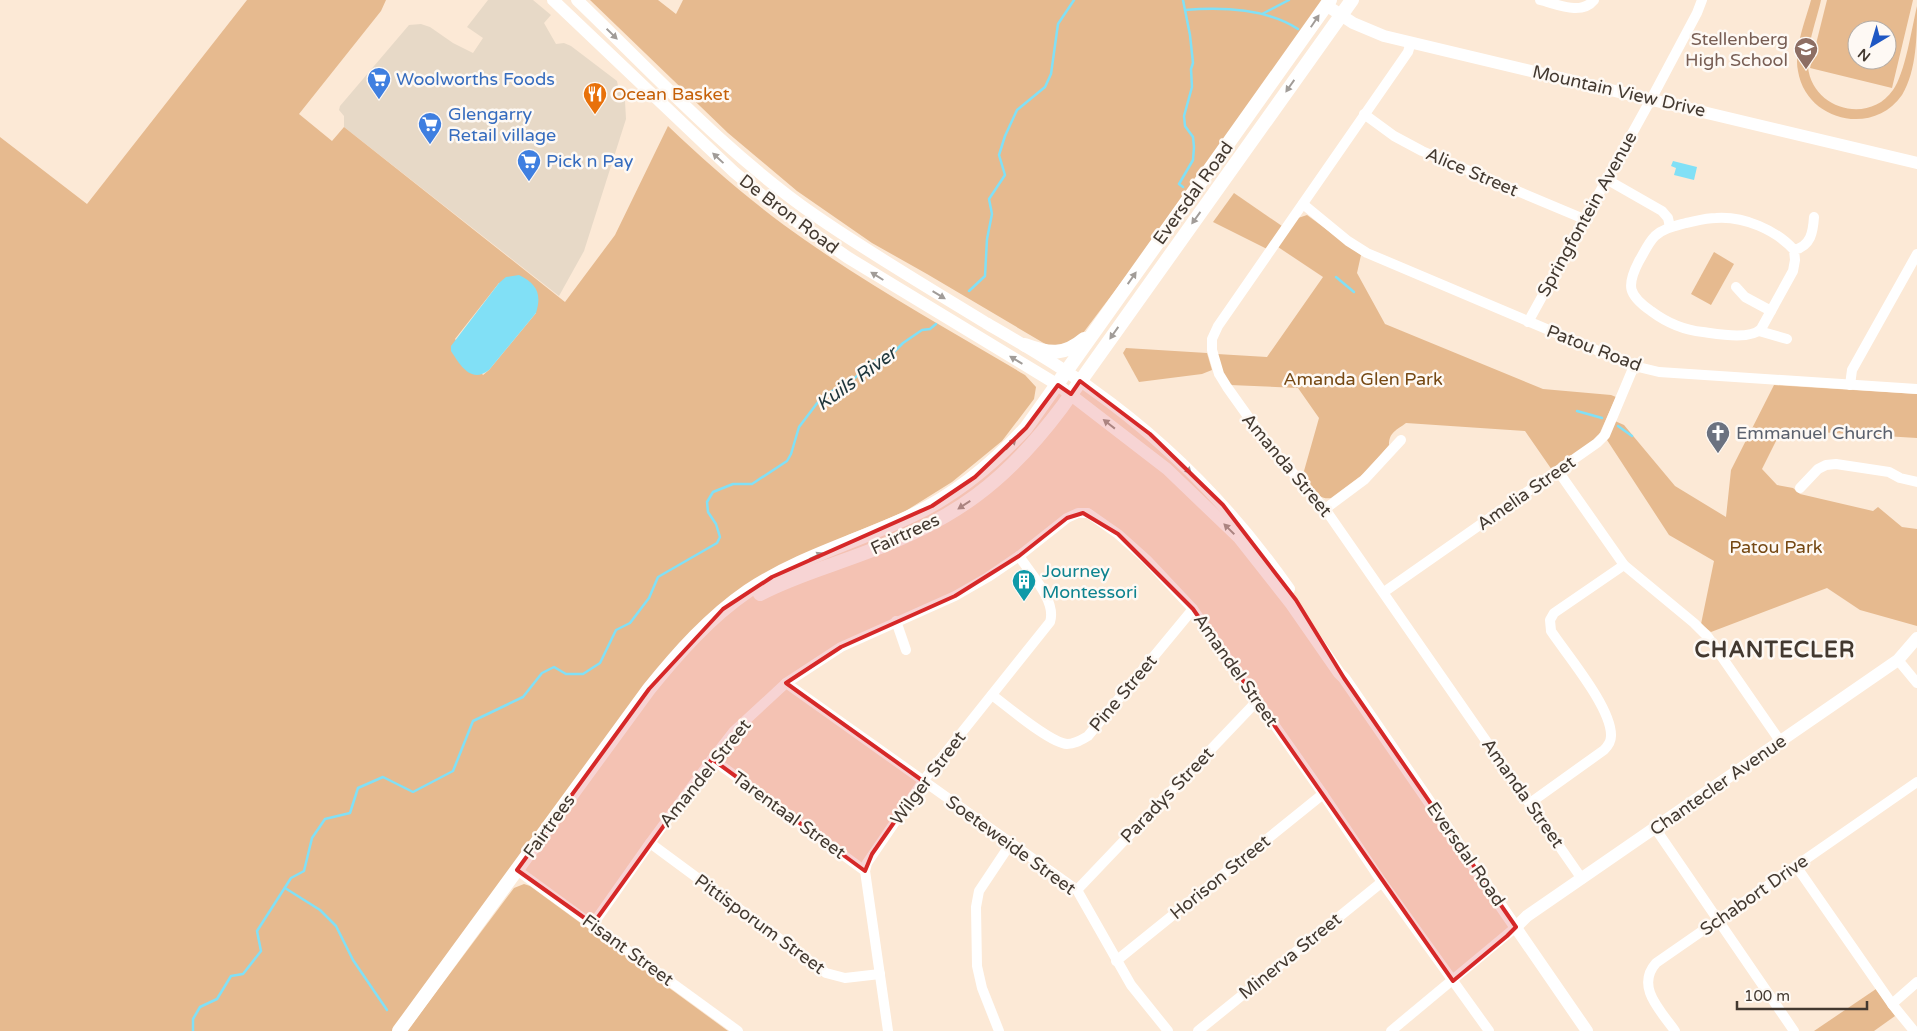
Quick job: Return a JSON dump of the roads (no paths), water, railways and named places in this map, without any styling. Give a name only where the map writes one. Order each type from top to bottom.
[{"type":"main road","name":"Eversdal Road","points":[[1080,381],[1352,0]]},
{"type":"main road","name":"Eversdal Road","points":[[1066,371],[1328,2]]},
{"type":"main road","points":[[1025,346],[1044,351],[1062,352],[1076,345],[1095,330]]},
{"type":"main road","name":"Fairtrees","points":[[399,1031],[649,689],[673,660],[723,609],[749,590],[772,577],[932,506],[975,477],[1026,428],[1066,371]]},
{"type":"main road","name":"Fairtrees","points":[[706,627],[767,590],[918,531],[968,502],[1015,463],[1040,437],[1080,381]]},
{"type":"street","name":"De Bron Road","points":[[553,0],[734,172],[776,207],[847,257],[1058,385]]},
{"type":"street","name":"De Bron Road","points":[[577,0],[706,125],[777,187],[815,215],[898,270],[1066,371]]},
{"type":"street","points":[[1540,0],[1578,8],[1586,7],[1594,0]]},
{"type":"street","name":"Springfontein Avenue","points":[[1528,322],[1651,99],[1697,13],[1702,0]]},
{"type":"street","name":"Mountain View Drive","points":[[1328,2],[1340,15],[1353,23],[1384,36],[1917,163]]},
{"type":"street","name":"Amanda Street","points":[[1411,42],[1408,52],[1218,326],[1212,339],[1212,350],[1219,374],[1245,415],[1269,446],[1325,509],[1582,879]]},
{"type":"street","name":"Alice Street","points":[[1364,114],[1394,136],[1422,151],[1584,219]]},
{"type":"street","points":[[1606,180],[1662,211],[1668,218],[1670,227]]},
{"type":"street","name":"Patou Road","points":[[1303,204],[1367,253],[1634,366],[1659,372],[1917,389]]},
{"type":"street","points":[[1794,250],[1804,246],[1810,240],[1814,217]]},
{"type":"street","points":[[1731,218],[1768,230],[1794,250],[1793,270],[1759,331],[1750,335],[1690,331],[1677,327],[1658,317],[1635,299],[1630,284],[1634,271],[1649,242],[1670,227],[1702,220],[1731,218]]},
{"type":"street","points":[[1850,385],[1852,370],[1917,254]]},
{"type":"street","points":[[1736,287],[1745,296],[1771,311]]},
{"type":"street","points":[[1759,331],[1786,339]]},
{"type":"street","name":"Amelia Street","points":[[1384,592],[1587,452],[1602,438],[1634,366]]},
{"type":"street","name":"Eversdal Road","points":[[1066,371],[1150,434],[1223,506],[1281,577],[1342,671],[1344,678]]},
{"type":"street","name":"Eversdal Road","points":[[1058,385],[1167,469],[1238,538],[1291,604],[1344,678],[1587,1031]]},
{"type":"street","points":[[1325,509],[1364,480],[1401,440]]},
{"type":"street","points":[[1800,488],[1818,469],[1826,465],[1836,464],[1888,472],[1900,478],[1917,482]]},
{"type":"street","points":[[1558,471],[1624,565],[1694,623],[1708,637],[1780,741]]},
{"type":"street","name":"Amandel Street","points":[[593,924],[650,843],[733,732],[786,684],[804,670],[841,647],[955,596],[1019,556],[1067,518],[1078,513],[1088,513],[1118,534],[1147,560],[1193,609],[1258,700],[1382,882],[1489,1031]]},
{"type":"street","name":"Wilger Street","points":[[865,871],[872,854],[923,781],[1048,626],[1052,617],[1051,606],[1019,556]]},
{"type":"street","points":[[1530,802],[1599,754],[1607,747],[1610,741],[1610,727],[1604,710],[1551,631],[1549,624],[1551,616],[1557,611],[1624,565]]},
{"type":"street","name":"Pine Street","points":[[992,695],[1051,738],[1067,744],[1078,742],[1088,736],[1193,609]]},
{"type":"street","points":[[896,621],[906,650]]},
{"type":"street","name":"Chantecler Avenue","points":[[1516,927],[1527,916],[1898,660],[1917,638]]},
{"type":"street","points":[[1898,660],[1917,683]]},
{"type":"street","name":"Soeteweide Street","points":[[786,684],[1077,890],[1131,985],[1168,1031]]},
{"type":"street","name":"Paradys Street","points":[[1077,890],[1258,700]]},
{"type":"street","name":"Tarentaal Street","points":[[712,759],[865,871]]},
{"type":"street","name":"Schabort Drive","points":[[1675,1031],[1650,996],[1647,982],[1650,972],[1656,963],[1917,782]]},
{"type":"street","name":"Horison Street","points":[[1116,961],[1323,794]]},
{"type":"street","points":[[1655,828],[1794,1031]]},
{"type":"street","name":"Pittisporum Street","points":[[650,843],[826,973],[844,978],[880,974]]},
{"type":"street","points":[[998,1031],[982,988],[977,966],[976,907],[979,891],[1011,843]]},
{"type":"street","points":[[1796,866],[1892,1004],[1914,1031]]},
{"type":"street","name":"Fisant Street","points":[[517,870],[738,1031]]},
{"type":"street","points":[[865,871],[888,1031]]},
{"type":"street","name":"Minerva Street","points":[[1198,1031],[1382,882]]},
{"type":"street","points":[[1391,1031],[1516,927]]},
{"type":"street","points":[[1892,1004],[1917,982]]},
{"type":"water","points":[[1673,161],[1697,167],[1694,180],[1674,175],[1676,168],[1671,166]]},
{"type":"water","points":[[519,275],[530,282],[536,290],[538,306],[536,313],[489,370],[483,374],[471,374],[458,362],[451,351],[451,346],[499,283],[506,277]]},
{"type":"waterway","name":"Kuils River","points":[[969,291],[985,276],[987,239],[992,214],[989,199],[1005,175],[999,155],[1005,136],[1017,110],[1045,87],[1051,74],[1058,24],[1074,0]]},
{"type":"waterway","points":[[1183,0],[1193,63],[1191,69],[1192,87],[1184,116],[1185,126],[1193,137],[1194,147],[1193,160],[1179,184],[1183,187]]},
{"type":"waterway","points":[[1262,14],[1289,0]]},
{"type":"waterway","points":[[1185,10],[1243,10],[1272,17],[1298,29]]},
{"type":"waterway","points":[[1336,277],[1354,292]]},
{"type":"waterway","name":"Kuils River","points":[[193,1031],[193,1019],[200,1007],[217,999],[231,976],[243,974],[261,951],[257,931],[291,878],[304,871],[312,838],[325,819],[350,813],[358,788],[383,777],[413,792],[453,771],[473,721],[523,697],[542,673],[554,667],[566,674],[583,674],[600,663],[616,630],[630,623],[649,598],[658,577],[717,543],[720,537],[716,524],[708,512],[707,502],[713,492],[733,484],[752,484],[787,461],[799,427],[818,402],[835,389],[853,380],[869,363],[892,354],[903,343],[922,330],[930,329],[936,324]]},
{"type":"waterway","points":[[1577,411],[1602,418]]},
{"type":"waterway","points":[[1618,426],[1632,436]]},
{"type":"waterway","points":[[285,888],[320,910],[336,926],[353,960],[387,1010]]},
{"type":"place","name":"Stellenberg High School","points":[[1806,70]]},
{"type":"place","name":"Woolworths Foods","points":[[379,100]]},
{"type":"place","name":"Ocean Basket","points":[[595,115]]},
{"type":"place","name":"Glengarry Retail village","points":[[430,145]]},
{"type":"place","name":"Pick n Pay","points":[[529,182]]},
{"type":"place","name":"Emmanuel Church","points":[[1718,454]]},
{"type":"place","name":"Journey Montessori","points":[[1024,602]]},
{"type":"district","name":"CHANTECLER","points":[[1775,649]]},
{"type":"park label","name":"Amanda Glen Park","points":[[1363,379]]},
{"type":"park label","name":"Patou Park","points":[[1776,547]]}]
